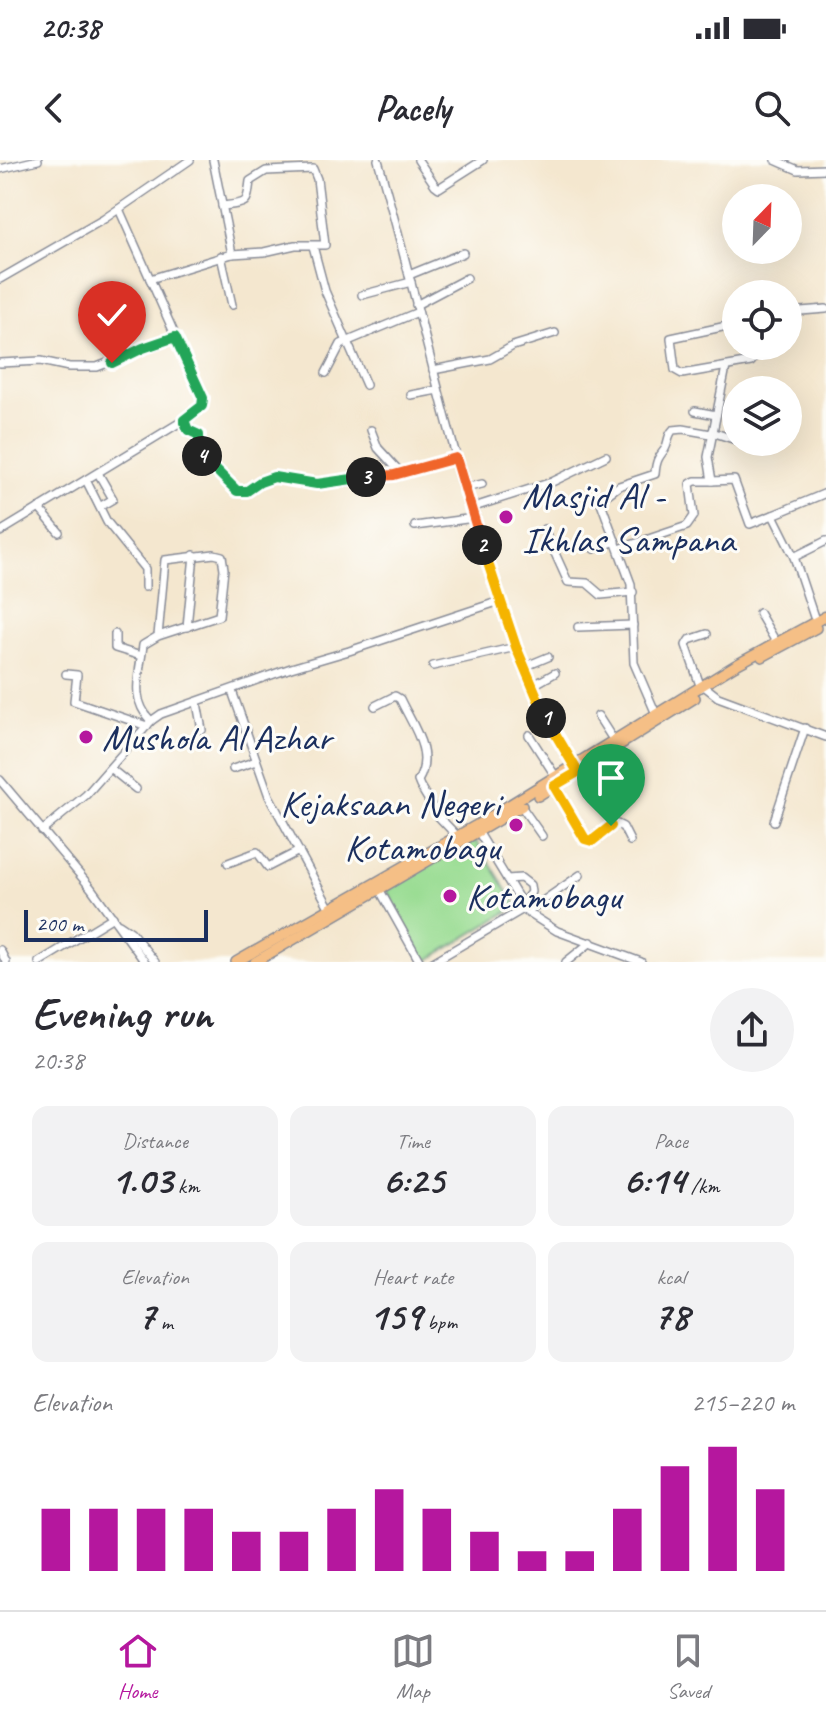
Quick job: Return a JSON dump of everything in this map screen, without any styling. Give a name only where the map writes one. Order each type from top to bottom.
[{"type":"main road","points":[[576,769],[656,714],[761,657],[826,616]]},
{"type":"main road","points":[[236,962],[477,829],[776,642],[819,623]]},
{"type":"main road","points":[[255,962],[457,836],[521,806],[555,782]]},
{"type":"street","points":[[0,169],[38,160]]},
{"type":"street","points":[[0,279],[119,209],[190,160]]},
{"type":"street","points":[[213,160],[232,254]]},
{"type":"street","points":[[378,160],[456,458],[500,601],[532,686],[554,734],[576,769]]},
{"type":"street","points":[[418,160],[439,188],[483,160]]},
{"type":"street","points":[[775,160],[798,170],[826,169]]},
{"type":"street","points":[[150,279],[221,256],[295,245],[324,246],[326,241],[313,169],[266,171],[250,181],[247,200],[222,206]]},
{"type":"street","points":[[0,532],[202,406],[203,398],[119,209]]},
{"type":"street","points":[[313,246],[325,291],[366,385]]},
{"type":"street","points":[[362,295],[410,278],[463,253]]},
{"type":"street","points":[[221,256],[232,305]]},
{"type":"street","points":[[326,373],[338,348],[348,340],[417,308],[467,278]]},
{"type":"street","points":[[802,311],[826,309]]},
{"type":"street","points":[[722,327],[674,336],[670,342],[678,373],[753,360]]},
{"type":"street","points":[[433,370],[490,359],[513,346],[555,333]]},
{"type":"street","points":[[0,363],[41,361],[77,368],[104,366],[175,337]]},
{"type":"street","points":[[712,481],[708,463],[726,367]]},
{"type":"street","points":[[411,395],[438,390]]},
{"type":"street","points":[[695,411],[716,415]]},
{"type":"street","points":[[184,420],[188,430],[199,435],[201,455],[237,491],[247,491],[274,477],[317,484],[401,473],[456,458]]},
{"type":"street","points":[[371,430],[378,448],[401,473]]},
{"type":"street","points":[[656,714],[634,663],[633,592],[604,515],[601,497],[619,486],[653,476],[657,457],[673,430],[722,436]]},
{"type":"street","points":[[471,508],[552,482],[606,456]]},
{"type":"street","points":[[98,473],[113,499],[101,506]]},
{"type":"street","points":[[86,480],[107,522],[145,569],[145,587]]},
{"type":"street","points":[[594,549],[687,526],[694,516],[690,484],[695,481],[734,480],[750,524],[826,493]]},
{"type":"street","points":[[465,488],[482,484]]},
{"type":"street","points":[[39,508],[59,532]]},
{"type":"street","points":[[773,515],[794,557],[819,623]]},
{"type":"street","points":[[415,526],[474,518]]},
{"type":"street","points":[[544,529],[568,582],[587,583],[601,595],[633,592]]},
{"type":"street","points":[[794,557],[826,541]]},
{"type":"street","points":[[187,627],[194,555]]},
{"type":"street","points":[[149,724],[139,707],[137,691],[144,642],[217,618],[224,569],[222,556],[194,555],[168,559],[163,563],[158,636]]},
{"type":"street","points":[[42,831],[86,795],[161,714],[291,668],[500,601]]},
{"type":"street","points":[[759,613],[776,642]]},
{"type":"street","points":[[578,627],[633,625]]},
{"type":"street","points":[[115,634],[115,648],[141,656]]},
{"type":"street","points":[[707,634],[689,640],[686,645],[704,688],[826,737]]},
{"type":"street","points":[[433,666],[516,647]]},
{"type":"street","points":[[524,667],[548,657]]},
{"type":"street","points":[[532,686],[555,673]]},
{"type":"street","points":[[66,674],[77,675],[74,701],[149,724]]},
{"type":"street","points":[[232,691],[273,804],[330,909]]},
{"type":"street","points":[[375,706],[395,696],[400,699],[426,756],[424,772],[418,781],[420,786],[438,816],[457,836]]},
{"type":"street","points":[[197,703],[202,730]]},
{"type":"street","points":[[598,716],[614,741]]},
{"type":"street","points":[[774,821],[805,728]]},
{"type":"street","points":[[529,735],[588,841],[617,824],[623,827],[630,841]]},
{"type":"street","points":[[233,769],[256,761]]},
{"type":"street","points":[[111,769],[136,789]]},
{"type":"street","points":[[0,780],[116,920],[131,932],[155,962]]},
{"type":"street","points":[[521,806],[542,836]]},
{"type":"street","points":[[477,829],[525,908],[557,931],[641,962]]},
{"type":"street","points":[[228,863],[257,852],[268,867],[299,851]]},
{"type":"street","points":[[433,962],[580,875]]},
{"type":"street","points":[[507,879],[521,878],[530,885],[531,892],[525,908]]},
{"type":"street","points":[[377,886],[420,962]]},
{"type":"street","points":[[39,962],[116,920]]},
{"type":"street","points":[[116,920],[145,962]]},
{"type":"street","points":[[566,962],[591,942]]},
{"type":"street","points":[[0,950],[6,962]]},
{"type":"green space","name":"Kotamobagu","points":[[472,835],[517,906],[425,962],[385,887]]},
{"type":"place","name":"Masjid Al - Ikhlas Sampana","points":[[506,517]]},
{"type":"place","name":"Mushola Al Azhar","points":[[86,737]]},
{"type":"place","name":"Kejaksaan Negeri Kotamobagu","points":[[516,825]]},
{"type":"place","name":"Kotamobagu","points":[[450,896]]},
{"type":"route","points":[[112,363],[175,337],[203,398],[202,406],[184,423],[188,430],[199,435],[201,455],[237,491],[247,491],[274,477],[317,484],[388,476],[456,458],[500,601],[524,667],[554,734],[578,772],[554,786],[585,839],[592,841],[611,826]]}]
